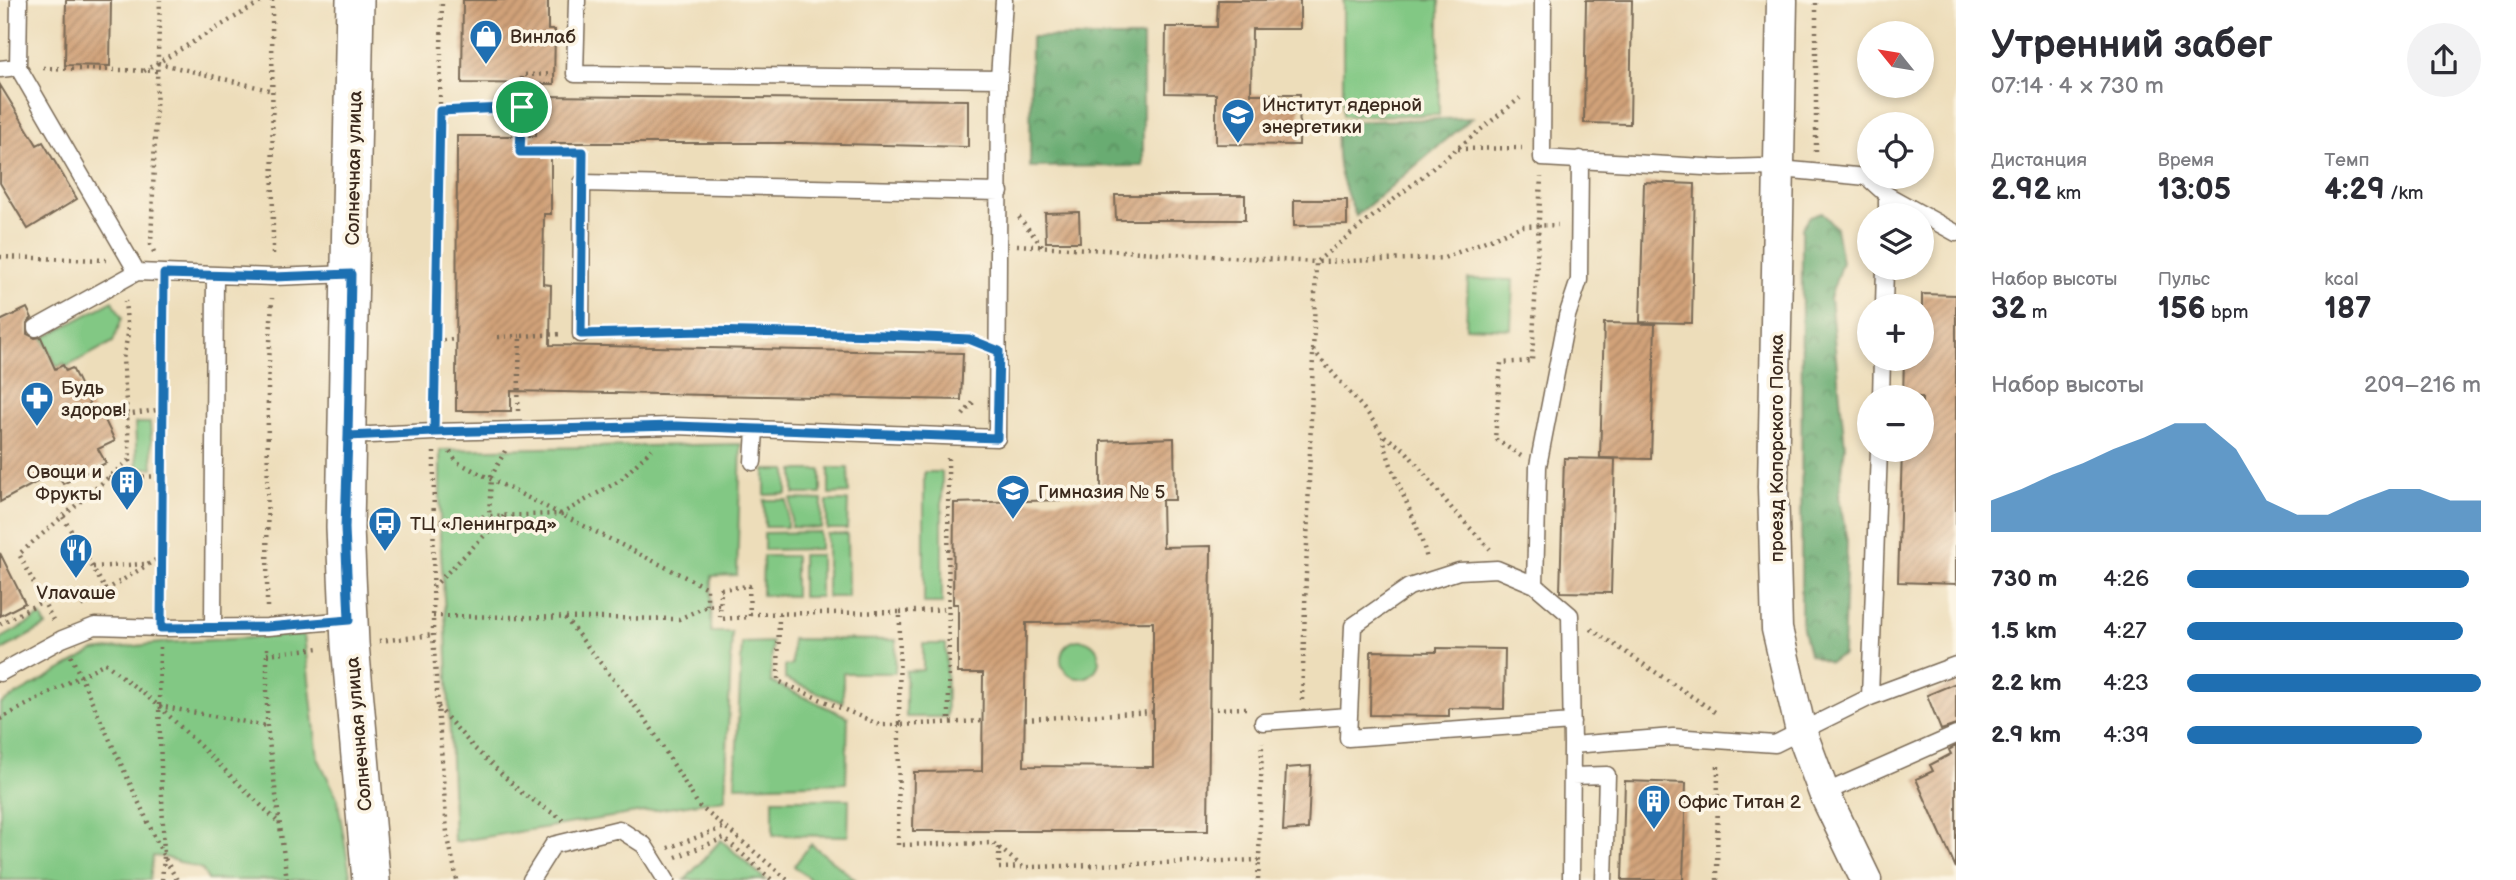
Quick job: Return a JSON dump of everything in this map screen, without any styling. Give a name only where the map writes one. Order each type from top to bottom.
[{"type":"street","name":"Солнечная улица","points":[[355,0],[345,528],[362,631],[371,880]]},
{"type":"street","name":"проезд Копорского Полка","points":[[1782,0],[1773,487],[1777,629],[1801,732],[1824,793],[1866,880]]},
{"type":"lane","points":[[19,0],[18,67],[135,266],[164,274],[274,277],[351,274]]},
{"type":"lane","points":[[577,0],[575,74],[999,79]]},
{"type":"lane","points":[[348,436],[676,426],[948,434],[997,438],[999,79],[1003,0]]},
{"type":"lane","points":[[1543,0],[1542,153],[1580,159],[1780,169],[1867,177],[1887,195],[1956,233]]},
{"type":"lane","points":[[0,69],[18,67]]},
{"type":"lane","points":[[1535,585],[1538,466],[1567,316],[1579,280],[1580,159]]},
{"type":"lane","points":[[581,334],[582,183],[1000,192]]},
{"type":"lane","points":[[1887,195],[1887,203]]},
{"type":"lane","points":[[36,328],[135,266]]},
{"type":"lane","points":[[213,628],[215,275]]},
{"type":"lane","points":[[754,462],[755,430]]},
{"type":"lane","points":[[1870,697],[1879,462]]},
{"type":"lane","points":[[1571,880],[1572,722],[1570,615],[1535,585],[1497,569],[1459,571],[1409,587],[1353,626],[1348,738],[1572,722]]},
{"type":"lane","points":[[0,673],[62,639],[95,625],[362,631]]},
{"type":"lane","points":[[1572,745],[1673,737],[1775,744],[1870,697],[1956,665]]},
{"type":"lane","points":[[1263,727],[1315,718],[1349,716]]},
{"type":"lane","points":[[1824,793],[1956,735]]},
{"type":"lane","points":[[1572,776],[1607,775],[1604,880]]},
{"type":"lane","points":[[531,880],[553,845],[619,830],[644,845],[666,880]]},
{"type":"path","points":[[160,0],[151,245],[164,274],[159,706],[164,857],[162,880]]},
{"type":"path","points":[[144,71],[264,0]]},
{"type":"path","points":[[272,0],[274,277],[268,387],[267,726],[287,880]]},
{"type":"path","points":[[442,0],[433,635],[447,833],[457,880]]},
{"type":"path","points":[[1816,0],[1816,153]]},
{"type":"path","points":[[158,63],[272,91]]},
{"type":"path","points":[[18,67],[158,71]]},
{"type":"path","points":[[575,74],[522,75],[520,152],[583,152],[582,183]]},
{"type":"path","points":[[1315,718],[1316,699],[1300,700],[1316,262],[1542,80]]},
{"type":"path","points":[[440,111],[522,107]]},
{"type":"path","points":[[1457,149],[1542,153],[1532,361],[1501,363],[1495,439],[1538,466]]},
{"type":"path","points":[[1000,244],[1316,262],[1444,258],[1522,226],[1580,225]]},
{"type":"path","points":[[0,257],[135,266]]},
{"type":"path","points":[[126,313],[128,334],[123,359],[130,477]]},
{"type":"path","points":[[581,334],[703,331],[882,335],[969,339],[999,351]]},
{"type":"path","points":[[498,337],[520,336]]},
{"type":"path","points":[[436,341],[457,339]]},
{"type":"path","points":[[1313,349],[1383,435],[1405,450],[1453,510],[1490,547],[1497,569]]},
{"type":"path","points":[[126,415],[163,410]]},
{"type":"path","points":[[561,514],[619,481],[676,426]]},
{"type":"path","points":[[434,432],[457,461],[707,587],[707,606]]},
{"type":"path","points":[[948,434],[949,723]]},
{"type":"path","points":[[1383,435],[1387,457],[1424,549],[1429,581]]},
{"type":"path","points":[[51,615],[19,554],[130,459]]},
{"type":"path","points":[[107,478],[163,476]]},
{"type":"path","points":[[63,516],[106,590]]},
{"type":"path","points":[[433,523],[489,516]]},
{"type":"path","points":[[433,587],[505,516]]},
{"type":"path","points":[[75,609],[162,556]]},
{"type":"path","points":[[93,567],[148,564]]},
{"type":"path","points":[[749,586],[750,617],[720,619],[720,605],[721,589],[749,586]]},
{"type":"path","points":[[0,624],[43,601]]},
{"type":"path","points":[[433,616],[679,619],[707,606],[720,605]]},
{"type":"path","points":[[750,614],[947,609]]},
{"type":"path","points":[[900,612],[898,845],[993,843],[1024,867]]},
{"type":"path","points":[[779,614],[778,681],[880,725],[983,721]]},
{"type":"path","points":[[54,622],[65,615]]},
{"type":"path","points":[[1570,615],[1715,712]]},
{"type":"path","points":[[564,618],[648,723],[699,806],[725,827]]},
{"type":"path","points":[[362,631],[433,635]]},
{"type":"path","points":[[62,639],[177,880]]},
{"type":"path","points":[[267,654],[323,648]]},
{"type":"path","points":[[0,719],[105,663],[159,706],[279,823]]},
{"type":"path","points":[[159,706],[267,726]]},
{"type":"path","points":[[438,706],[474,748],[522,793],[589,837]]},
{"type":"path","points":[[1025,719],[1153,712]]},
{"type":"path","points":[[1258,880],[1263,727]]},
{"type":"path","points":[[1717,880],[1719,741]]},
{"type":"path","points":[[673,858],[724,838],[772,880]]},
{"type":"path","points":[[999,847],[999,868],[1259,860]]},
{"type":"path","points":[[755,852],[786,879]]},
{"type":"green space","points":[[1343,0],[1439,0],[1439,115],[1343,116]]},
{"type":"green space","points":[[1031,37],[1143,37],[1143,166],[1030,167]]},
{"type":"green space","points":[[1472,118],[1356,216],[1340,170],[1338,122]]},
{"type":"green space","points":[[1822,212],[1836,228],[1842,262],[1830,298],[1845,446],[1839,497],[1847,541],[1843,655],[1829,662],[1809,654],[1801,620],[1802,228],[1810,216]]},
{"type":"green space","points":[[1468,279],[1513,280],[1511,329],[1466,327]]},
{"type":"green space","points":[[113,301],[122,318],[113,342],[66,367],[64,363],[57,367],[43,338]]},
{"type":"green space","points":[[135,423],[150,423],[153,468],[137,468]]},
{"type":"green space","points":[[741,444],[737,575],[712,576],[711,632],[732,632],[725,799],[454,842],[440,536],[440,450]]},
{"type":"green space","points":[[829,468],[848,468],[849,493],[829,494]]},
{"type":"green space","points":[[765,470],[787,470],[787,494],[765,495]]},
{"type":"green space","points":[[794,470],[821,470],[821,494],[794,494]]},
{"type":"green space","points":[[924,472],[942,472],[942,603],[924,603]]},
{"type":"green space","points":[[791,499],[822,500],[821,528],[791,527]]},
{"type":"green space","points":[[764,500],[787,500],[787,527],[765,527]]},
{"type":"green space","points":[[827,501],[848,501],[847,529],[827,529]]},
{"type":"green space","points":[[820,532],[820,549],[764,550],[764,533]]},
{"type":"green space","points":[[827,534],[847,534],[848,597],[827,597]]},
{"type":"green space","points":[[802,555],[820,555],[820,597],[802,597]]},
{"type":"green space","points":[[763,556],[795,556],[795,596],[762,595]]},
{"type":"green space","points":[[41,616],[46,626],[0,651],[0,639]]},
{"type":"green space","points":[[304,635],[318,758],[337,797],[351,880],[208,880],[202,869],[153,856],[150,880],[0,880],[0,704],[94,651],[161,643]]},
{"type":"green space","points":[[792,639],[896,640],[895,673],[843,673],[843,703],[785,679],[785,666],[792,665]]},
{"type":"green space","points":[[1080,640],[1094,645],[1099,659],[1094,673],[1080,678],[1066,673],[1061,659],[1066,645]]},
{"type":"green space","points":[[772,642],[771,682],[848,717],[846,783],[735,786],[742,643]]},
{"type":"green space","points":[[923,644],[946,644],[947,717],[906,717],[906,671],[923,670]]},
{"type":"green space","points":[[773,799],[849,799],[848,836],[773,835]]},
{"type":"green space","points":[[721,840],[766,880],[685,880]]},
{"type":"green space","points":[[811,844],[856,880],[811,880],[794,866]]},
{"type":"building","points":[[66,0],[111,0],[110,66],[65,65]]},
{"type":"building","points":[[463,0],[548,0],[548,30],[555,30],[554,84],[462,83]]},
{"type":"building","points":[[1218,0],[1300,0],[1300,29],[1252,29],[1251,94],[1300,94],[1299,145],[1216,144],[1216,94],[1165,93],[1166,27],[1217,27]]},
{"type":"building","points":[[1586,0],[1632,0],[1630,124],[1584,123]]},
{"type":"building","points":[[0,85],[37,145],[43,142],[77,199],[28,229],[0,183]]},
{"type":"building","points":[[536,96],[968,100],[968,147],[800,143],[551,143],[551,214],[544,214],[543,284],[551,285],[550,345],[963,353],[961,400],[511,391],[511,411],[456,411],[457,136],[536,136]]},
{"type":"building","points":[[1644,182],[1695,184],[1692,323],[1640,322]]},
{"type":"building","points":[[1115,195],[1245,195],[1245,220],[1116,220]]},
{"type":"building","points":[[1294,200],[1347,200],[1347,225],[1294,226]]},
{"type":"building","points":[[1079,212],[1080,242],[1046,242],[1045,213]]},
{"type":"building","points":[[1934,294],[1956,295],[1956,584],[1898,582],[1902,462],[1934,462],[1934,385],[1903,385],[1904,371],[1934,371]]},
{"type":"building","points":[[27,308],[32,318],[27,323],[27,334],[35,338],[41,337],[55,369],[63,365],[66,371],[72,368],[97,419],[103,416],[115,441],[98,449],[106,463],[63,484],[57,471],[0,502],[0,321]]},
{"type":"building","points":[[1604,323],[1655,324],[1651,459],[1600,458]]},
{"type":"building","points":[[1174,438],[1175,500],[1162,500],[1163,547],[1211,546],[1208,831],[913,831],[914,772],[982,771],[983,673],[958,673],[958,604],[953,604],[954,503],[1101,499],[1101,441]],"holes":[[[1153,622],[1153,767],[1024,766],[1026,623]]]},
{"type":"building","points":[[1564,458],[1615,459],[1611,593],[1560,592]]},
{"type":"building","points":[[0,553],[25,603],[0,616]]},
{"type":"building","points":[[1437,648],[1505,649],[1504,709],[1449,708],[1449,716],[1370,715],[1371,651],[1437,652]]},
{"type":"building","points":[[1956,683],[1956,725],[1941,730],[1927,695]]},
{"type":"building","points":[[1956,746],[1956,868],[1916,779],[1933,771],[1930,765],[1951,754],[1949,750]]},
{"type":"building","points":[[1311,766],[1308,829],[1283,831],[1286,768]]},
{"type":"building","name":"Офис Титан 2","points":[[1625,781],[1686,783],[1683,880],[1622,880]]},
{"type":"place","name":"Винлаб","points":[[486,66]]},
{"type":"place","name":"Институт ядерной энергетики","points":[[1238,145]]},
{"type":"place","name":"Будь здоров!","points":[[37,428]]},
{"type":"place","name":"Овощи и Фрукты","points":[[127,512]]},
{"type":"place","name":"Гимназия № 5","points":[[1013,521]]},
{"type":"place","name":"ТЦ «Ленинград»","points":[[385,553]]},
{"type":"place","name":"Vлаvаше","points":[[76,580]]},
{"type":"place","name":"Офис Титан 2","points":[[1654,831]]},
{"type":"route","points":[[522,107],[440,111],[434,432],[348,436],[351,274],[274,277],[164,274],[161,628],[267,627],[349,620],[345,528],[348,436],[676,426],[948,434],[997,438],[999,351],[969,339],[703,331],[581,334],[583,152],[520,152],[522,107]]}]
